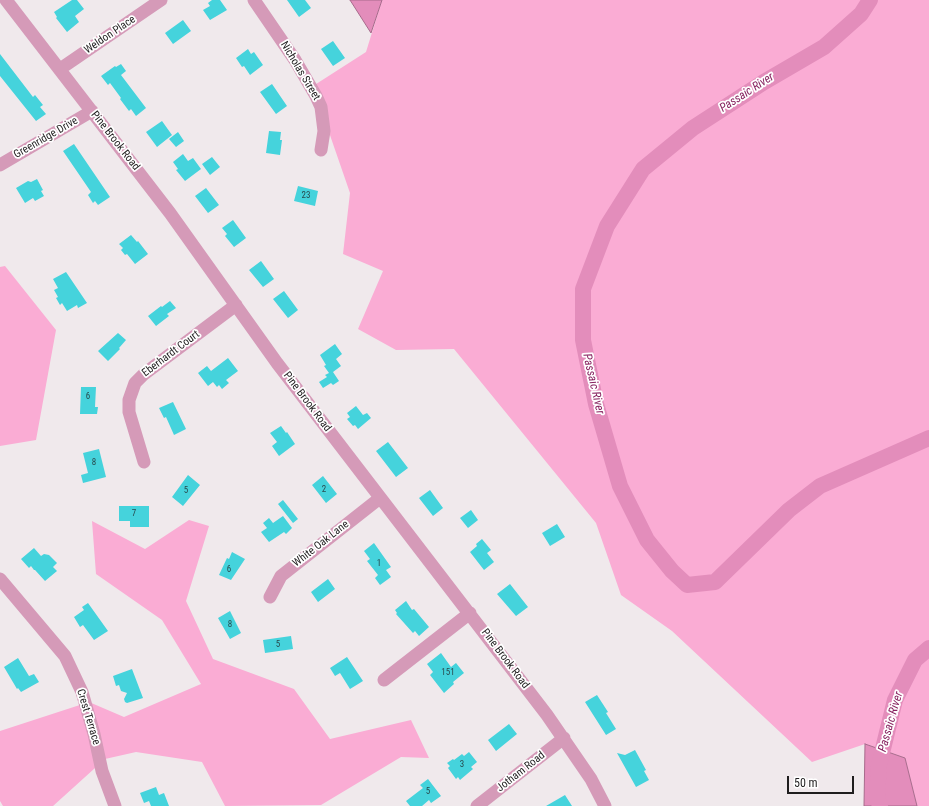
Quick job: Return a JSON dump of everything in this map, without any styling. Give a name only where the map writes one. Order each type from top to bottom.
[{"type":"street","name":"Pine Brook Road","points":[[6,0],[170,213],[278,363],[564,738],[591,779],[605,806]]},
{"type":"street","name":"Weldon Place","points":[[60,69],[161,0]]},
{"type":"street","name":"Nicholas Street","points":[[254,0],[295,60],[316,96],[323,119],[324,131],[321,150]]},
{"type":"street","name":"Greenridge Drive","points":[[0,165],[92,111]]},
{"type":"street","name":"Eberhardt Court","points":[[144,462],[129,412],[130,394],[135,383],[144,374],[236,305]]},
{"type":"street","name":"White Oak Lane","points":[[270,597],[281,576],[380,498]]},
{"type":"street","name":"Crest Terrace","points":[[0,579],[65,656],[82,692],[94,734],[102,771],[115,806]]},
{"type":"street","points":[[384,680],[470,614]]},
{"type":"street","name":"Jotham Road","points":[[477,806],[564,738]]},
{"type":"shaded area","points":[[350,0],[382,0],[371,33]]},
{"type":"shaded area","points":[[382,0],[929,0],[929,806],[917,806],[905,758],[865,744],[812,762],[672,631],[621,595],[596,523],[454,349],[396,350],[358,329],[383,271],[343,254],[350,193],[313,86],[366,52]]},
{"type":"shaded area","points":[[5,266],[56,330],[36,440],[0,446],[0,267]]},
{"type":"shaded area","points":[[189,520],[209,526],[186,601],[213,659],[294,689],[330,739],[411,720],[429,758],[401,757],[321,805],[225,806],[202,762],[136,752],[105,759],[53,806],[3,806],[0,801],[0,731],[89,702],[124,717],[201,684],[162,620],[96,574],[92,521],[145,549]]},
{"type":"shaded area","points":[[865,744],[905,758],[917,806],[864,806]]},
{"type":"building","points":[[72,0],[77,0],[84,9],[75,16],[79,22],[67,32],[56,18],[57,17],[54,12]]},
{"type":"building","points":[[212,0],[220,0],[227,10],[210,20],[203,10],[210,6],[208,3]]},
{"type":"building","points":[[287,0],[305,0],[311,8],[299,17]]},
{"type":"building","points":[[183,20],[191,31],[173,44],[165,33]]},
{"type":"building","points":[[333,41],[345,58],[333,66],[321,49]]},
{"type":"building","points":[[248,49],[251,54],[254,52],[263,65],[250,75],[236,58]]},
{"type":"building","points":[[0,54],[33,97],[35,95],[43,105],[40,107],[46,114],[36,121],[0,76]]},
{"type":"building","points":[[121,64],[126,71],[121,75],[146,108],[136,116],[131,109],[129,111],[110,83],[108,85],[101,76],[115,66],[116,67]]},
{"type":"building","points":[[272,84],[287,106],[276,114],[260,92]]},
{"type":"building","points":[[162,121],[172,135],[157,147],[146,132]]},
{"type":"building","points":[[269,131],[281,132],[280,140],[282,140],[280,155],[266,153]]},
{"type":"building","points":[[178,132],[184,141],[176,147],[169,139]]},
{"type":"building","points":[[74,144],[110,197],[98,205],[95,201],[93,203],[88,195],[91,192],[63,151]]},
{"type":"building","points":[[183,154],[188,161],[193,158],[201,169],[185,181],[176,170],[178,169],[173,162]]},
{"type":"building","points":[[212,157],[220,167],[210,175],[202,164]]},
{"type":"building","points":[[37,179],[43,190],[41,191],[44,196],[35,201],[33,198],[25,203],[16,188],[28,181],[31,182]]},
{"type":"building","points":[[298,186],[318,191],[315,206],[294,201]]},
{"type":"building","points":[[206,188],[219,205],[208,213],[195,196]]},
{"type":"building","points":[[233,220],[246,238],[234,247],[225,236],[227,234],[222,228]]},
{"type":"building","points":[[131,235],[137,242],[138,241],[148,254],[135,264],[127,254],[125,255],[121,250],[123,248],[119,244]]},
{"type":"building","points":[[261,261],[274,279],[263,287],[249,270]]},
{"type":"building","points":[[66,272],[87,303],[78,308],[77,305],[67,311],[62,303],[60,305],[56,298],[58,297],[54,290],[58,288],[53,279]]},
{"type":"building","points":[[284,291],[298,310],[288,318],[273,299]]},
{"type":"building","points":[[170,301],[176,308],[167,314],[169,316],[156,326],[148,316]]},
{"type":"building","points":[[118,333],[126,340],[119,348],[120,349],[108,361],[98,351]]},
{"type":"building","points":[[335,344],[342,354],[336,359],[341,366],[333,372],[339,381],[333,385],[331,383],[323,388],[319,382],[327,377],[325,375],[329,373],[324,366],[326,365],[320,355]]},
{"type":"building","points":[[228,358],[238,371],[226,380],[229,383],[222,389],[219,385],[217,387],[213,382],[208,386],[198,373],[207,366],[211,371]]},
{"type":"building","points":[[81,387],[96,387],[95,407],[98,407],[97,414],[80,414]]},
{"type":"building","points":[[173,402],[186,429],[174,435],[166,417],[164,418],[159,408]]},
{"type":"building","points":[[356,406],[363,415],[367,413],[371,418],[358,429],[347,419],[350,417],[347,413]]},
{"type":"building","points":[[281,426],[295,444],[279,456],[272,446],[277,442],[270,433]]},
{"type":"building","points":[[388,442],[408,468],[396,477],[376,451]]},
{"type":"building","points":[[99,449],[106,477],[83,483],[81,475],[88,473],[83,453]]},
{"type":"building","points":[[188,475],[200,485],[183,506],[172,497]]},
{"type":"building","points":[[323,476],[337,494],[326,503],[312,485]]},
{"type":"building","points":[[430,490],[443,508],[433,516],[419,498]]},
{"type":"building","points":[[283,500],[298,519],[293,523],[278,504]]},
{"type":"building","points":[[119,506],[149,506],[149,527],[130,527],[130,521],[119,521]]},
{"type":"building","points":[[471,510],[478,520],[468,528],[460,518]]},
{"type":"building","points":[[283,516],[292,528],[286,534],[284,532],[269,542],[261,532],[267,528],[263,523],[269,518],[273,523]]},
{"type":"building","points":[[557,524],[565,537],[550,546],[542,533]]},
{"type":"building","points":[[482,539],[491,550],[487,553],[494,562],[484,570],[470,552]]},
{"type":"building","points":[[374,543],[391,567],[386,570],[391,577],[380,585],[375,578],[378,575],[367,561],[370,559],[364,551]]},
{"type":"building","points":[[34,548],[41,556],[44,554],[49,555],[57,563],[53,567],[57,571],[45,581],[31,566],[29,568],[21,559]]},
{"type":"building","points":[[232,552],[245,559],[231,580],[219,575],[227,558],[229,559]]},
{"type":"building","points":[[328,579],[335,589],[318,602],[311,592]]},
{"type":"building","points":[[510,584],[528,607],[516,616],[497,594]]},
{"type":"building","points":[[406,601],[412,610],[414,609],[429,627],[419,636],[415,631],[413,633],[396,614],[397,613],[395,610]]},
{"type":"building","points":[[88,603],[108,631],[94,640],[83,625],[80,627],[74,617],[84,610],[82,607]]},
{"type":"building","points":[[230,611],[241,633],[230,639],[218,618]]},
{"type":"building","points":[[291,636],[293,649],[265,653],[263,640]]},
{"type":"building","points":[[441,653],[451,667],[456,663],[464,673],[453,682],[454,684],[444,693],[430,675],[433,672],[427,664]]},
{"type":"building","points":[[347,657],[363,681],[350,689],[340,673],[335,676],[330,668]]},
{"type":"building","points":[[18,658],[29,676],[34,674],[39,682],[21,692],[18,688],[17,689],[4,667]]},
{"type":"building","points":[[132,669],[143,698],[127,703],[124,699],[127,693],[121,691],[119,685],[116,686],[113,676]]},
{"type":"building","points":[[597,695],[608,712],[606,713],[616,729],[606,735],[585,702]]},
{"type":"building","points":[[509,724],[517,734],[496,751],[488,740]]},
{"type":"building","points":[[635,750],[646,770],[644,771],[649,780],[636,787],[617,753],[625,755]]},
{"type":"building","points":[[469,752],[477,762],[471,767],[473,769],[460,780],[458,777],[456,779],[448,768],[450,766],[447,763],[462,754],[464,756]]},
{"type":"building","points":[[428,779],[441,796],[431,803],[429,800],[422,806],[410,806],[406,801],[423,788],[420,785]]},
{"type":"building","points":[[156,787],[159,795],[164,793],[169,806],[151,806],[149,801],[144,803],[140,793]]},
{"type":"building","points":[[565,795],[572,806],[546,806]]},
{"type":"waterway","name":"Passaic River","points":[[870,0],[861,14],[824,47],[764,82],[693,128],[643,169],[607,226],[583,289],[583,340],[596,404],[620,486],[647,540],[672,571],[687,585],[715,582],[789,510],[820,486],[929,438]]},
{"type":"waterway","name":"Passaic River","points":[[880,806],[877,797],[879,765],[895,700],[915,660],[929,648]]}]
